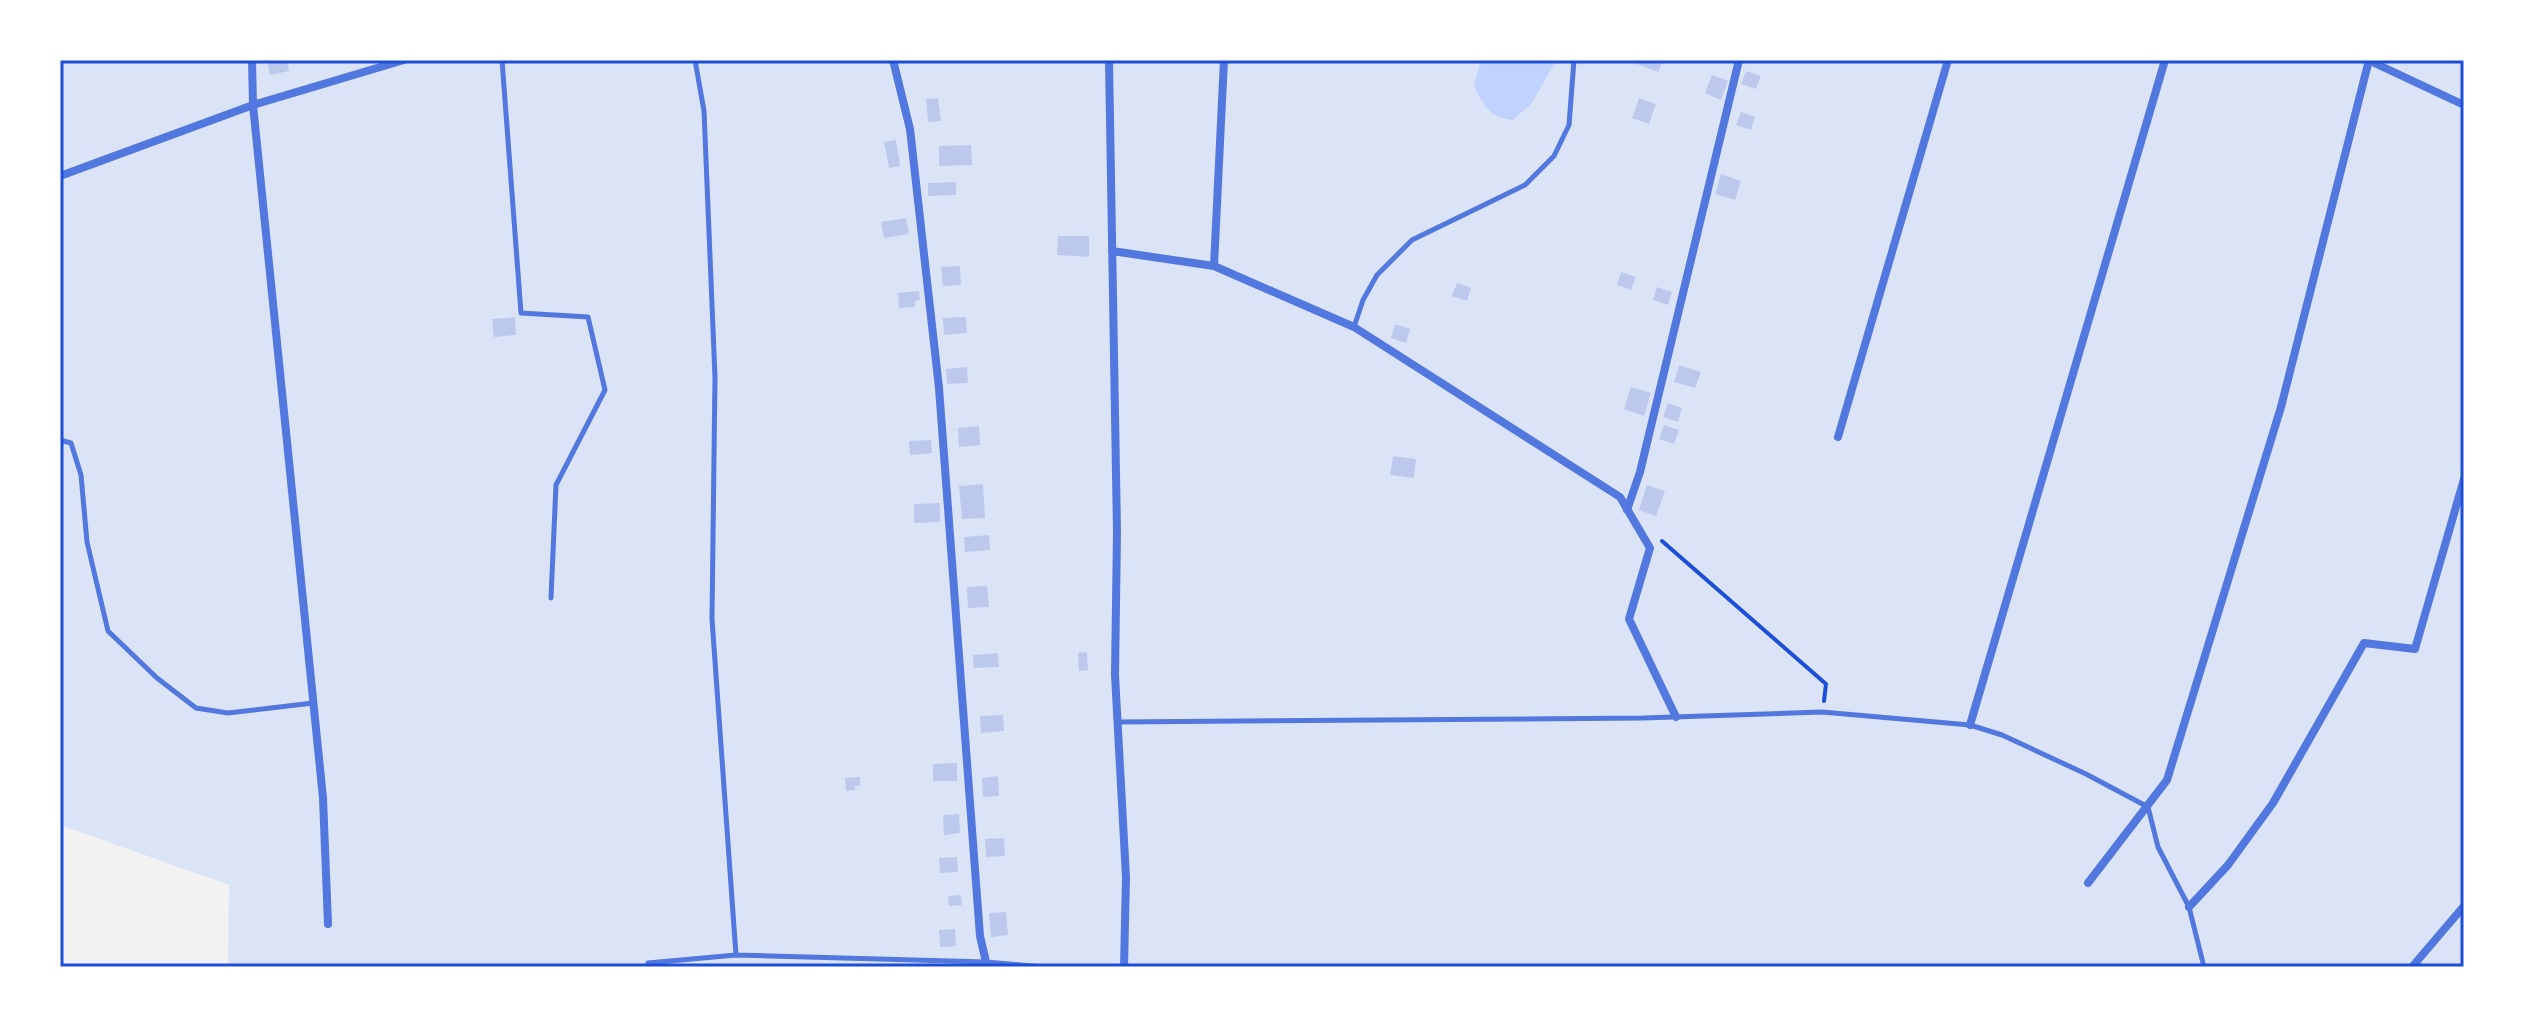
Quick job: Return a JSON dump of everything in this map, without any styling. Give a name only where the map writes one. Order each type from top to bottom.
[{"type":"street","points":[[252,60],[253,105],[323,798],[328,924]]},
{"type":"street","points":[[60,176],[253,105],[404,60]]},
{"type":"street","points":[[893,60],[910,129],[939,388],[980,936],[986,962]]},
{"type":"street","points":[[1109,60],[1117,722],[1126,877],[1124,966]]},
{"type":"street","points":[[1214,266],[1224,60]]},
{"type":"street","points":[[1627,510],[1640,472],[1739,60]]},
{"type":"street","points":[[1838,437],[1948,60]]},
{"type":"street","points":[[1970,725],[2165,60]]},
{"type":"street","points":[[2088,883],[2167,780],[2281,407],[2369,60],[2464,105]]},
{"type":"street","points":[[1112,251],[1214,266],[1354,327],[1620,497],[1650,548],[1629,619],[1676,717]]},
{"type":"street","points":[[2189,907],[2228,865],[2273,803],[2364,643],[2415,649],[2464,479]]},
{"type":"street","points":[[2412,967],[2464,906]]},
{"type":"lane","points":[[502,60],[521,313],[588,317],[605,390],[556,485],[551,598]]},
{"type":"lane","points":[[695,60],[704,111],[715,377],[712,619],[736,955]]},
{"type":"lane","points":[[1354,327],[1363,300],[1377,275],[1412,240],[1525,185],[1554,156],[1569,125],[1574,60]]},
{"type":"lane","points":[[60,440],[71,443],[81,475],[87,542],[108,631],[157,678],[196,708],[228,713],[313,703]]},
{"type":"lane","points":[[1117,722],[1676,717],[1822,712],[1970,725],[2002,735],[2148,807],[2158,847],[2189,907],[2204,967]]},
{"type":"lane","points":[[649,967],[648,963],[736,955],[986,962],[1043,967]]},
{"type":"lane","points":[[1105,967],[1124,966]]},
{"type":"path","points":[[1640,534],[1661,541],[1826,684],[1822,712]]},
{"type":"shaded area","points":[[60,60],[2464,60],[2464,967],[228,967],[229,885],[66,827],[60,822]]},
{"type":"water","points":[[1481,60],[1556,60],[1532,103],[1513,120],[1493,113],[1474,86]]},
{"type":"building","points":[[267,60],[287,60],[289,71],[270,75]]},
{"type":"building","points":[[1627,60],[1663,60],[1658,72]]},
{"type":"building","points":[[1746,71],[1761,76],[1756,89],[1741,84]]},
{"type":"building","points":[[1712,75],[1728,81],[1721,100],[1705,93]]},
{"type":"building","points":[[938,98],[941,121],[928,122],[926,99]]},
{"type":"building","points":[[1639,98],[1656,104],[1649,124],[1632,118]]},
{"type":"building","points":[[1741,112],[1755,117],[1751,130],[1736,125]]},
{"type":"building","points":[[896,140],[900,166],[889,168],[884,142]]},
{"type":"building","points":[[971,145],[972,165],[939,166],[939,146]]},
{"type":"building","points":[[1721,174],[1741,181],[1735,200],[1715,194]]},
{"type":"building","points":[[956,182],[956,195],[928,196],[928,183]]},
{"type":"building","points":[[906,218],[909,234],[884,238],[881,222]]},
{"type":"building","points":[[1058,236],[1089,236],[1089,257],[1057,255]]},
{"type":"building","points":[[960,266],[961,285],[943,286],[941,267]]},
{"type":"building","points":[[1621,272],[1636,277],[1631,290],[1617,285]]},
{"type":"building","points":[[1457,283],[1471,288],[1467,301],[1452,296]]},
{"type":"building","points":[[1657,287],[1672,292],[1668,305],[1653,300]]},
{"type":"building","points":[[919,291],[920,300],[915,301],[915,307],[899,308],[898,293]]},
{"type":"building","points":[[515,317],[516,335],[494,337],[492,319]]},
{"type":"building","points":[[966,317],[967,333],[944,335],[943,318]]},
{"type":"building","points":[[1395,324],[1410,329],[1406,343],[1391,338]]},
{"type":"building","points":[[1679,365],[1701,372],[1695,388],[1674,382]]},
{"type":"building","points":[[967,367],[968,383],[947,384],[946,369]]},
{"type":"building","points":[[1631,387],[1651,393],[1644,416],[1624,409]]},
{"type":"building","points":[[1668,403],[1682,408],[1678,422],[1663,417]]},
{"type":"building","points":[[1664,425],[1679,430],[1674,444],[1659,439]]},
{"type":"building","points":[[979,426],[980,445],[959,447],[958,428]]},
{"type":"building","points":[[931,440],[932,453],[910,455],[909,441]]},
{"type":"building","points":[[1393,456],[1416,459],[1414,478],[1390,475]]},
{"type":"building","points":[[983,484],[985,518],[962,519],[959,486]]},
{"type":"building","points":[[1647,485],[1665,491],[1656,516],[1639,510]]},
{"type":"building","points":[[940,503],[940,522],[914,523],[914,504]]},
{"type":"building","points":[[989,535],[990,550],[965,552],[964,537]]},
{"type":"building","points":[[987,586],[989,607],[968,608],[967,587]]},
{"type":"building","points":[[1087,652],[1088,670],[1079,671],[1078,653]]},
{"type":"building","points":[[998,653],[999,667],[974,668],[973,655]]},
{"type":"building","points":[[1003,715],[1004,731],[981,733],[980,716]]},
{"type":"building","points":[[957,763],[957,781],[933,781],[933,764]]},
{"type":"building","points":[[998,776],[999,796],[983,797],[982,778]]},
{"type":"building","points":[[860,777],[860,786],[846,791],[845,778]]},
{"type":"building","points":[[959,814],[960,833],[944,835],[943,815]]},
{"type":"building","points":[[1004,838],[1005,856],[986,857],[985,839]]},
{"type":"building","points":[[957,857],[958,872],[940,873],[939,858]]},
{"type":"building","points":[[961,895],[962,905],[949,906],[948,896]]},
{"type":"building","points":[[1006,912],[1008,935],[991,937],[989,913]]},
{"type":"building","points":[[955,929],[956,946],[940,947],[939,930]]}]
